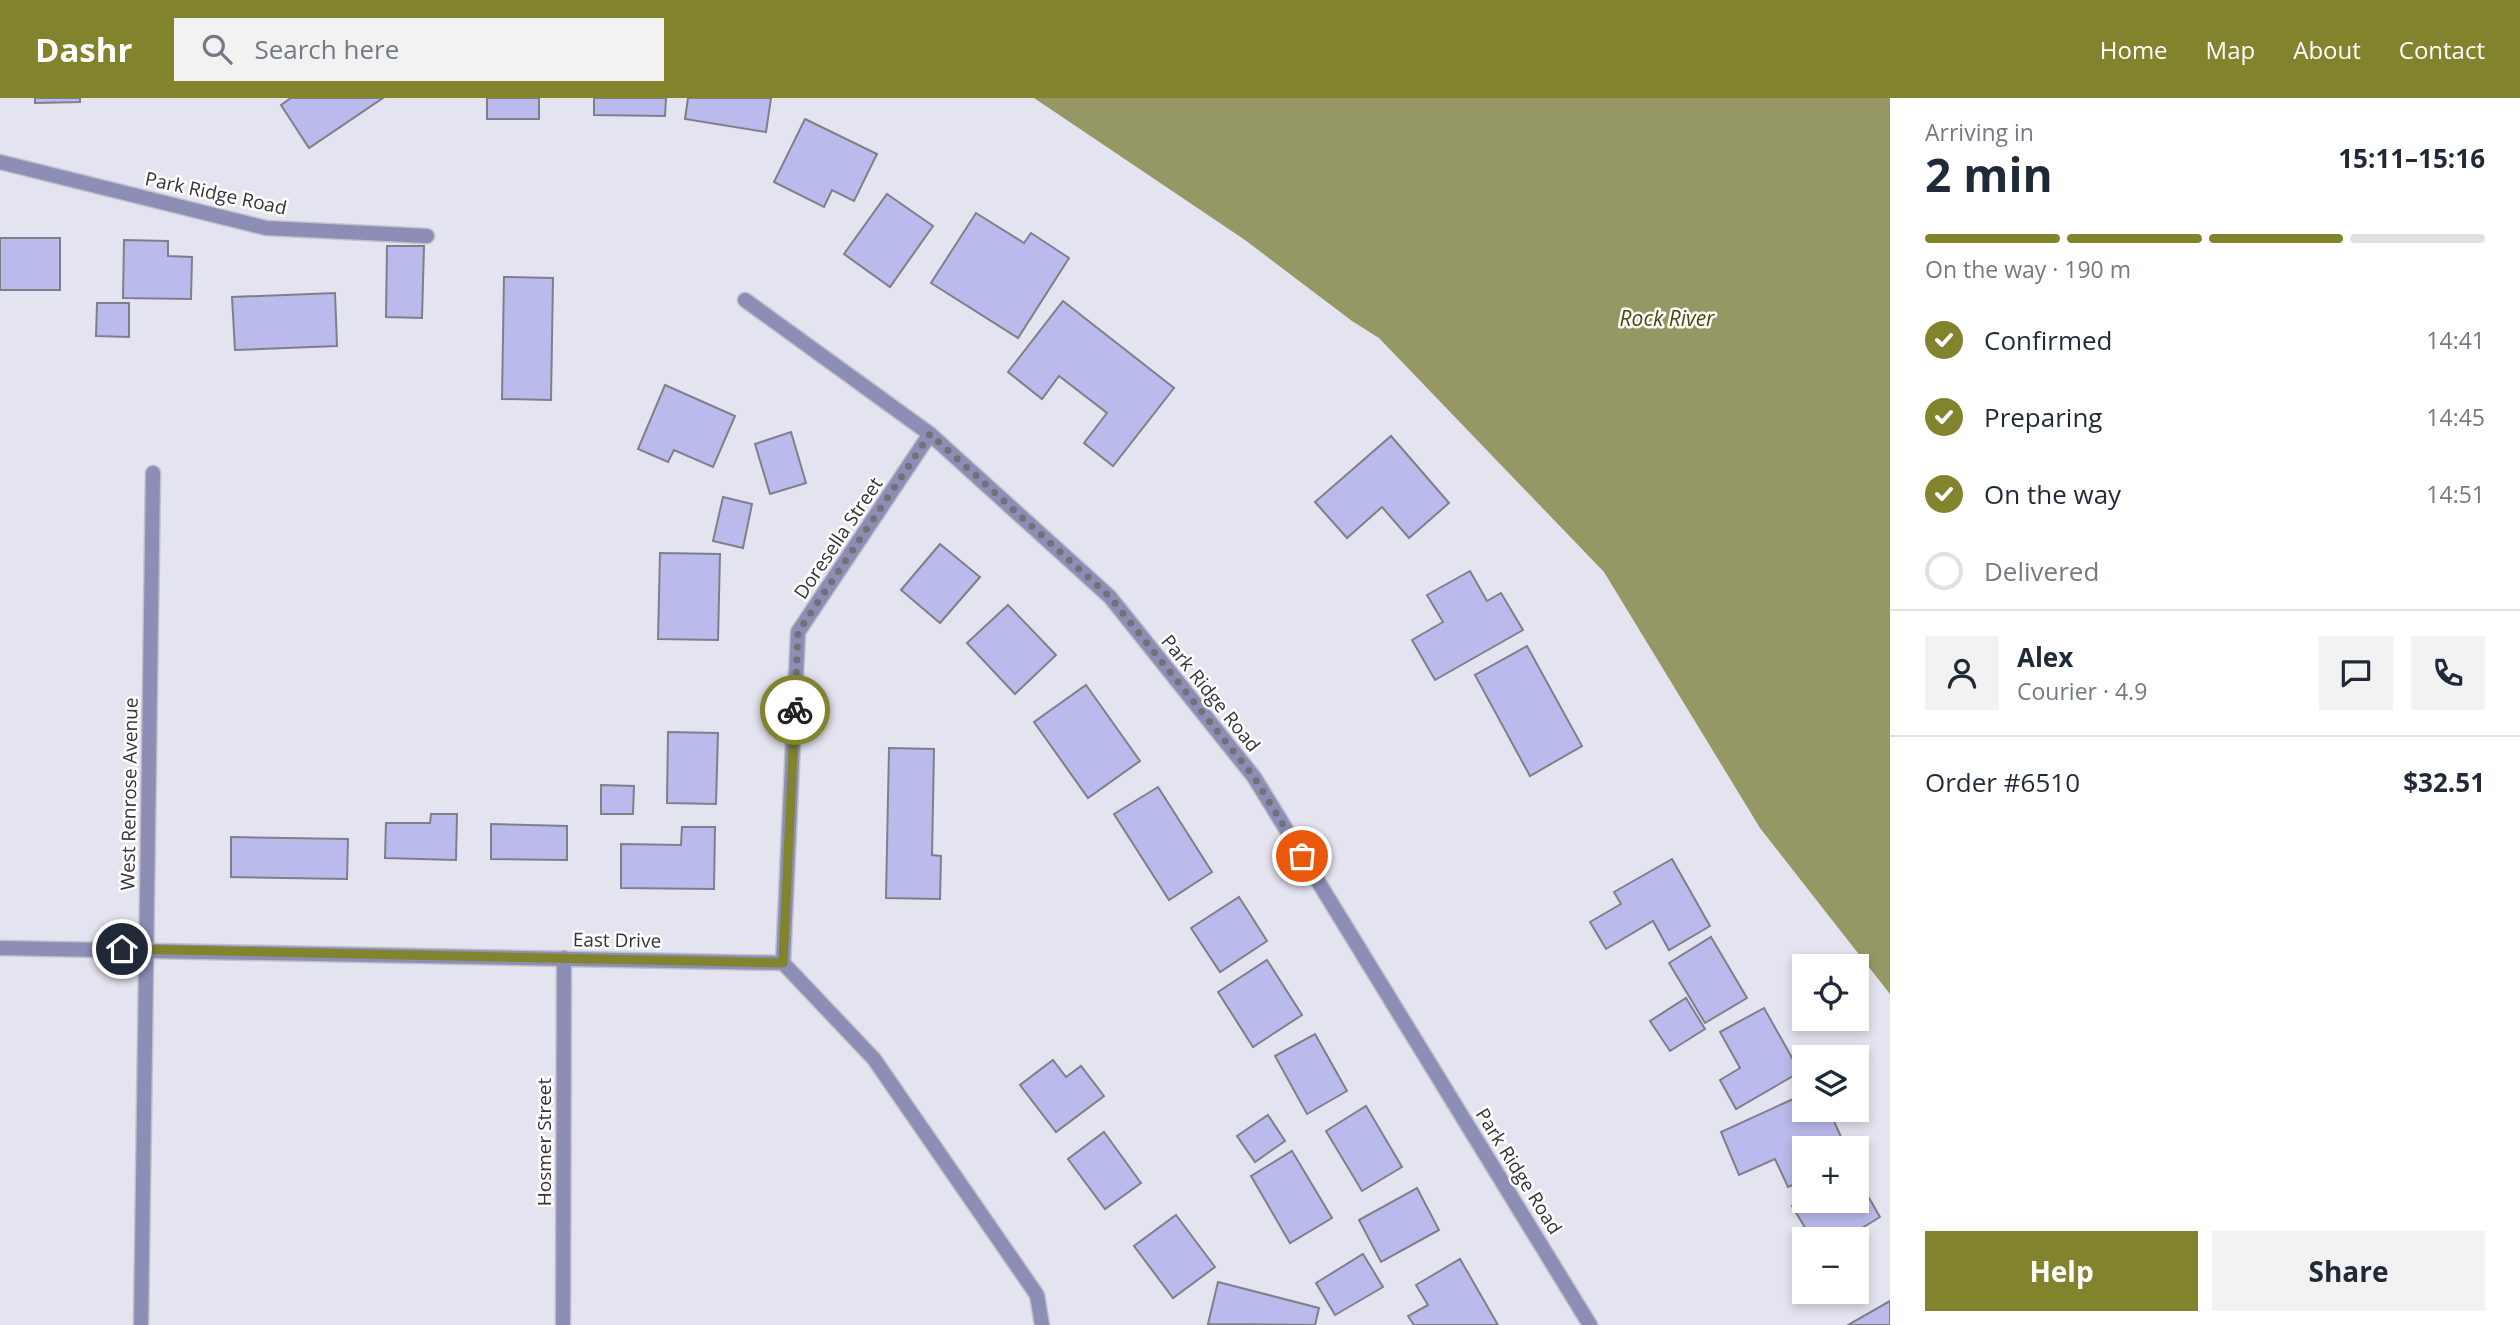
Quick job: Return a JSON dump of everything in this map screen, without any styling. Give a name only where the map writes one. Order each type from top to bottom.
[{"type":"street","name":"Park Ridge Road","points":[[0,162],[266,228],[427,236]]},
{"type":"street","name":"Park Ridge Road","points":[[745,300],[930,434],[1110,597],[1254,777],[1590,1325]]},
{"type":"street","name":"Doresella Street","points":[[783,963],[798,632],[930,434]]},
{"type":"street","name":"West Renrose Avenue","points":[[141,1325],[153,473]]},
{"type":"street","name":"East Drive","points":[[0,947],[783,963]]},
{"type":"street","name":"Hosmer Street","points":[[562,1325],[564,958]]},
{"type":"street","points":[[783,963],[874,1059],[1037,1295],[1042,1325]]},
{"type":"water","name":"Rock River","points":[[1034,98],[1890,98],[1890,994],[1869,967],[1869,954],[1859,954],[1760,828],[1604,572],[1379,338],[1352,321],[1245,240]]},
{"type":"building","points":[[35,98],[80,98],[80,102],[35,103]]},
{"type":"building","points":[[291,98],[383,98],[309,148],[281,105]]},
{"type":"building","points":[[487,98],[539,98],[539,119],[487,119]]},
{"type":"building","points":[[594,98],[666,98],[665,116],[594,115]]},
{"type":"building","points":[[688,98],[771,98],[766,132],[685,119]]},
{"type":"building","points":[[805,119],[877,154],[854,201],[832,190],[824,207],[774,182]]},
{"type":"building","points":[[887,194],[933,226],[890,287],[844,254]]},
{"type":"building","points":[[976,213],[1024,243],[1031,233],[1069,258],[1018,338],[931,283]]},
{"type":"building","points":[[0,238],[60,238],[60,290],[0,290]]},
{"type":"building","points":[[124,240],[168,241],[168,256],[192,257],[191,299],[123,298]]},
{"type":"building","points":[[387,246],[424,246],[422,318],[386,317]]},
{"type":"building","points":[[504,277],[553,278],[551,400],[502,399]]},
{"type":"building","points":[[335,293],[337,346],[235,350],[232,297]]},
{"type":"building","points":[[1063,301],[1174,388],[1113,466],[1084,443],[1107,413],[1059,376],[1042,399],[1008,372]]},
{"type":"building","points":[[97,303],[129,303],[129,337],[96,336]]},
{"type":"building","points":[[665,385],[735,416],[713,467],[674,450],[668,462],[638,449]]},
{"type":"building","points":[[791,432],[806,483],[770,494],[755,444]]},
{"type":"building","points":[[1391,436],[1449,503],[1409,538],[1382,507],[1347,538],[1315,502]]},
{"type":"building","points":[[723,497],[752,504],[743,548],[713,541]]},
{"type":"building","points":[[940,544],[980,577],[940,623],[901,590]]},
{"type":"building","points":[[660,553],[720,554],[718,640],[658,639]]},
{"type":"building","points":[[1470,571],[1487,601],[1501,593],[1523,630],[1435,680],[1412,640],[1443,622],[1427,595]]},
{"type":"building","points":[[1008,605],[1056,655],[1015,694],[967,643]]},
{"type":"building","points":[[1527,646],[1582,746],[1530,776],[1475,675]]},
{"type":"building","points":[[1086,685],[1140,761],[1088,798],[1034,722]]},
{"type":"building","points":[[668,732],[718,733],[716,804],[667,803]]},
{"type":"building","points":[[889,748],[934,749],[932,855],[941,856],[940,899],[886,898]]},
{"type":"building","points":[[601,785],[634,786],[633,814],[601,814]]},
{"type":"building","points":[[1158,787],[1212,872],[1169,900],[1114,814]]},
{"type":"building","points":[[431,814],[457,814],[456,860],[385,858],[386,823],[430,823]]},
{"type":"building","points":[[491,824],[567,826],[567,860],[491,859]]},
{"type":"building","points":[[682,827],[715,827],[714,889],[621,888],[621,844],[681,845]]},
{"type":"building","points":[[231,837],[348,839],[347,879],[231,877]]},
{"type":"building","points":[[1672,859],[1710,926],[1669,950],[1653,921],[1606,949],[1590,922],[1621,904],[1614,892]]},
{"type":"building","points":[[1239,897],[1267,941],[1220,972],[1191,928]]},
{"type":"building","points":[[1711,937],[1747,998],[1705,1023],[1669,963]]},
{"type":"building","points":[[1267,960],[1302,1015],[1253,1047],[1218,992]]},
{"type":"building","points":[[1686,998],[1705,1029],[1670,1051],[1650,1021]]},
{"type":"building","points":[[1764,1008],[1792,1058],[1792,1077],[1736,1109],[1720,1080],[1740,1068],[1720,1032]]},
{"type":"building","points":[[1315,1034],[1347,1091],[1307,1114],[1275,1056]]},
{"type":"building","points":[[1053,1060],[1066,1077],[1081,1066],[1104,1096],[1056,1132],[1020,1085]]},
{"type":"building","points":[[1792,1099],[1792,1122],[1834,1122],[1841,1136],[1792,1136],[1792,1185],[1788,1187],[1775,1159],[1739,1175],[1721,1132]]},
{"type":"building","points":[[1366,1106],[1402,1167],[1362,1191],[1326,1131]]},
{"type":"building","points":[[1268,1115],[1285,1141],[1255,1162],[1237,1136]]},
{"type":"building","points":[[1104,1132],[1141,1183],[1105,1209],[1068,1159]]},
{"type":"building","points":[[1292,1151],[1332,1218],[1290,1243],[1251,1176]]},
{"type":"building","points":[[1417,1188],[1439,1230],[1381,1262],[1359,1220]]},
{"type":"building","points":[[1869,1198],[1880,1217],[1864,1227],[1805,1227],[1796,1213],[1869,1213]]},
{"type":"building","points":[[1176,1215],[1215,1267],[1173,1298],[1134,1246]]},
{"type":"building","points":[[1363,1254],[1383,1287],[1335,1315],[1316,1283]]},
{"type":"building","points":[[1460,1259],[1498,1325],[1414,1325],[1408,1316],[1428,1305],[1416,1285]]},
{"type":"building","points":[[1218,1282],[1319,1308],[1315,1325],[1208,1324]]},
{"type":"building","points":[[1890,1301],[1890,1325],[1848,1325]]},
{"type":"way so far","points":[[795,710],[798,632],[930,434],[1110,597],[1254,777],[1302,856]]},
{"type":"route","points":[[122,949],[783,963],[795,710]]}]
